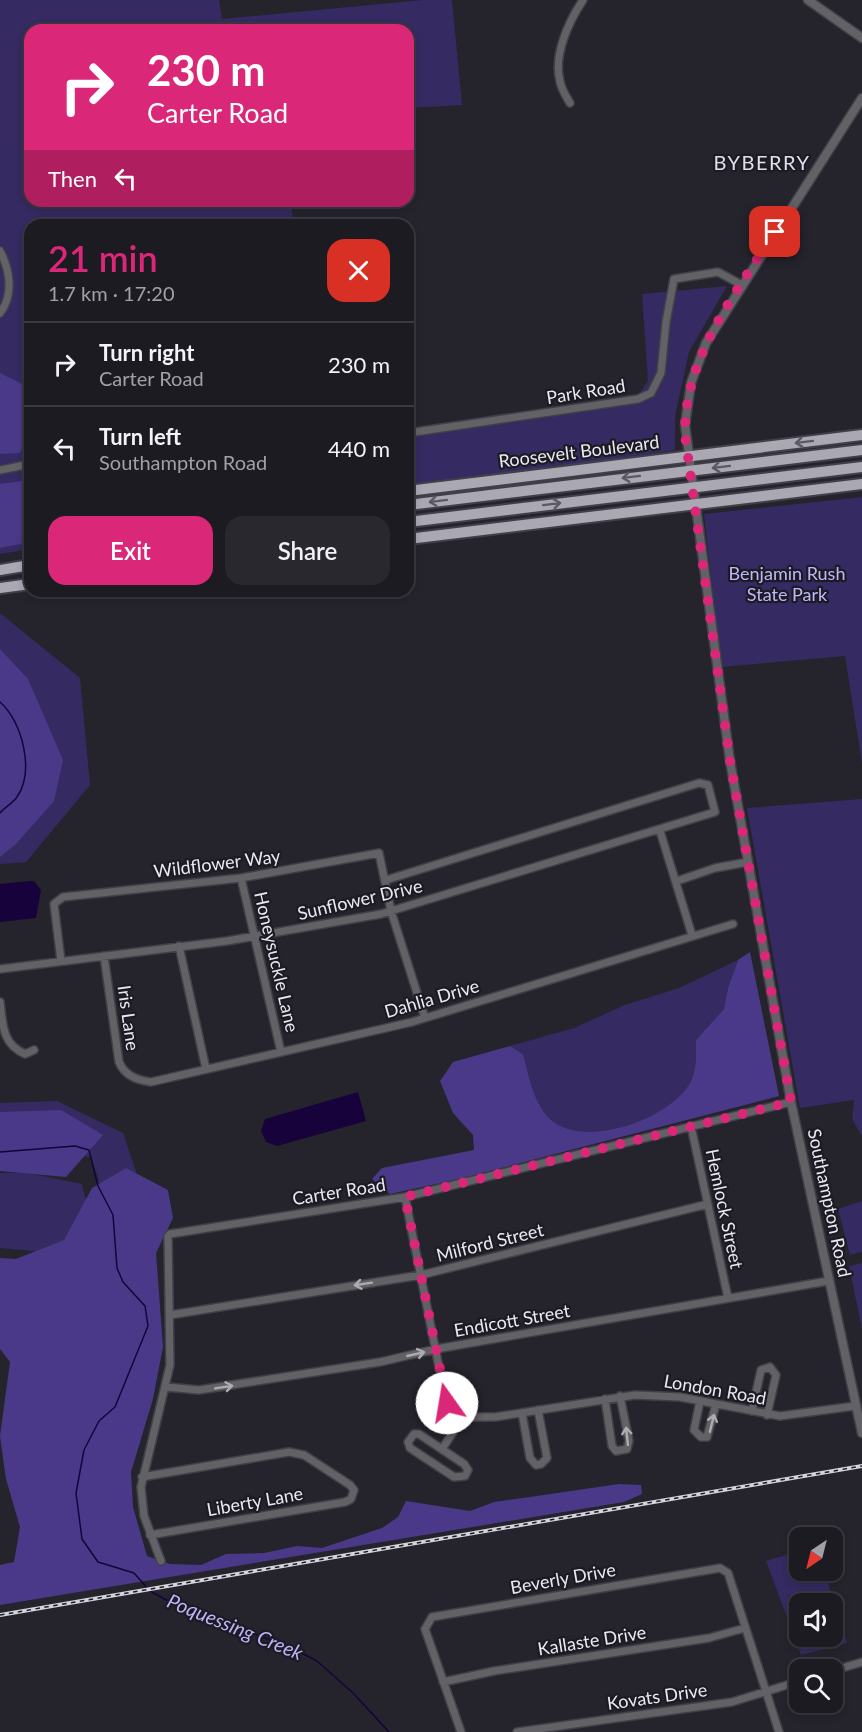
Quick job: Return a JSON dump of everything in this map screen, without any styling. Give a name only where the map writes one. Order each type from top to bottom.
[{"type":"highway","name":"Roosevelt Boulevard","points":[[414,489],[862,435]]},
{"type":"highway","name":"Roosevelt Boulevard","points":[[414,504],[862,450]]},
{"type":"highway","points":[[414,521],[862,467]]},
{"type":"highway","points":[[414,538],[862,484]]},
{"type":"highway","points":[[0,570],[24,566]]},
{"type":"highway","points":[[0,588],[24,585]]},
{"type":"street","points":[[570,103],[560,82],[559,58],[566,32],[583,0]]},
{"type":"street","points":[[808,0],[862,38]]},
{"type":"street","name":"Southampton Road","points":[[862,98],[706,343],[694,373],[686,415],[687,456],[730,761],[791,1102],[862,1433]]},
{"type":"street","points":[[0,251],[7,264],[9,284],[4,308],[0,314]]},
{"type":"street","name":"Park Road","points":[[414,432],[638,399],[651,393],[661,373],[666,322],[674,279],[718,272],[741,285]]},
{"type":"street","points":[[0,470],[24,465]]},
{"type":"street","name":"Sunflower Drive","points":[[0,969],[254,936],[391,911],[660,831],[715,812],[708,785],[699,783],[386,880]]},
{"type":"street","points":[[660,831],[692,935]]},
{"type":"street","name":"Wildflower Way","points":[[60,961],[54,904],[63,897],[242,878],[379,853],[386,880]]},
{"type":"street","points":[[677,881],[715,868],[748,862]]},
{"type":"street","name":"Honeysuckle Lane","points":[[242,878],[281,1052]]},
{"type":"street","points":[[386,880],[391,911],[424,1018]]},
{"type":"street","name":"Dahlia Drive","points":[[135,1078],[151,1082],[424,1018],[733,924]]},
{"type":"street","points":[[179,946],[206,1069]]},
{"type":"street","name":"Iris Lane","points":[[104,956],[119,1062],[123,1070],[135,1078]]},
{"type":"street","points":[[0,1002],[6,1040],[10,1046],[25,1054],[34,1050]]},
{"type":"street","name":"Carter Road","points":[[170,1315],[170,1234],[405,1197],[791,1102]]},
{"type":"street","name":"Hemlock Street","points":[[691,1126],[728,1298]]},
{"type":"street","points":[[405,1197],[447,1403],[463,1417],[442,1449]]},
{"type":"street","name":"Milford Street","points":[[170,1315],[421,1275],[708,1204]]},
{"type":"street","name":"Endicott Street","points":[[166,1387],[199,1390],[380,1362],[436,1349],[828,1281]]},
{"type":"street","points":[[161,1561],[150,1536],[142,1507],[142,1476],[166,1387],[170,1357],[170,1315]]},
{"type":"street","points":[[752,1411],[761,1370],[770,1367],[776,1375],[767,1415]]},
{"type":"street","name":"London Road","points":[[463,1417],[495,1417],[620,1396],[664,1395],[767,1415],[796,1416],[855,1406]]},
{"type":"street","points":[[605,1399],[612,1446],[616,1451],[623,1452],[627,1449],[629,1441],[620,1396]]},
{"type":"street","points":[[700,1401],[694,1430],[701,1437],[708,1435],[716,1404]]},
{"type":"street","points":[[522,1413],[530,1458],[536,1465],[541,1464],[547,1458],[538,1410]]},
{"type":"street","points":[[419,1434],[442,1449],[464,1464],[468,1470],[465,1476],[454,1477],[410,1448],[408,1442],[411,1436],[419,1434]]},
{"type":"street","name":"Liberty Lane","points":[[142,1476],[289,1452],[304,1455],[354,1490],[351,1499],[345,1502],[150,1536]]},
{"type":"street","name":"Beverly Drive","points":[[443,1682],[425,1629],[427,1622],[433,1617],[720,1568],[728,1573],[745,1628]]},
{"type":"street","points":[[745,1628],[779,1732]]},
{"type":"street","name":"Kallaste Drive","points":[[443,1682],[494,1671],[709,1638],[745,1628]]},
{"type":"street","points":[[843,1668],[862,1662]]},
{"type":"street","points":[[443,1682],[461,1732]]},
{"type":"street","name":"Kovats Drive","points":[[517,1732],[732,1702],[789,1685]]},
{"type":"green space","points":[[0,0],[219,0],[222,19],[423,0],[452,0],[462,105],[414,108],[414,24],[24,24],[24,207],[291,207],[293,219],[24,219],[24,550],[0,554]]},
{"type":"green space","points":[[727,286],[689,352],[675,416],[675,450],[414,490],[414,428],[632,404],[648,381],[642,294]]},
{"type":"green space","name":"Benjamin Rush State Park","points":[[862,497],[862,763],[845,656],[721,667],[704,514]]},
{"type":"green space","points":[[0,613],[80,678],[90,785],[26,862],[0,864]]},
{"type":"green space","points":[[862,799],[862,1136],[852,1119],[854,1100],[800,1108],[747,808]]},
{"type":"green space","points":[[738,960],[728,988],[724,1009],[696,1040],[693,1076],[681,1095],[646,1118],[603,1131],[582,1131],[564,1127],[549,1118],[532,1088],[523,1054],[510,1046],[574,1028],[625,1005],[679,988]]},
{"type":"green space","points":[[57,1101],[123,1133],[139,1180],[103,1211],[98,1178],[91,1157],[58,1153],[0,1157],[0,1103]]},
{"type":"green space","points":[[0,1173],[27,1173],[82,1184],[85,1197],[102,1216],[103,1239],[47,1252],[0,1248]]},
{"type":"green space","points":[[862,1201],[862,1252],[850,1255],[838,1209]]},
{"type":"green space","points":[[862,1263],[862,1329],[849,1266]]},
{"type":"green space","points":[[789,1554],[789,1581],[827,1581],[831,1593],[789,1593],[789,1623],[766,1561]]},
{"type":"green space","points":[[843,1630],[847,1643],[843,1644]]},
{"type":"green space","points":[[798,1647],[832,1647],[801,1655]]},
{"type":"shaded area","points":[[0,373],[24,385],[24,441],[20,453],[0,454]]},
{"type":"shaded area","points":[[24,481],[24,543],[0,548],[0,484]]},
{"type":"shaded area","points":[[0,649],[28,679],[63,760],[54,801],[16,844],[0,857]]},
{"type":"shaded area","points":[[34,881],[41,890],[36,918],[0,922],[0,884]]},
{"type":"shaded area","points":[[750,952],[779,1096],[459,1179],[390,1194],[372,1179],[382,1168],[474,1150],[473,1135],[453,1113],[440,1081],[453,1062],[510,1046],[523,1054],[539,1104],[549,1118],[564,1127],[582,1131],[603,1131],[646,1118],[665,1107],[681,1095],[691,1081],[695,1066],[696,1040],[724,1009],[728,988],[738,960]]},
{"type":"shaded area","points":[[358,1092],[366,1121],[277,1146],[266,1142],[261,1131],[265,1119]]},
{"type":"shaded area","points":[[61,1110],[103,1135],[66,1177],[0,1171],[0,1112]]},
{"type":"shaded area","points":[[126,1168],[168,1190],[173,1218],[156,1253],[163,1347],[153,1399],[131,1472],[133,1507],[147,1556],[170,1564],[201,1565],[226,1554],[264,1553],[297,1546],[322,1548],[382,1528],[398,1517],[406,1501],[470,1511],[494,1502],[619,1484],[641,1485],[642,1494],[624,1502],[0,1605],[0,1565],[14,1562],[20,1527],[6,1479],[0,1436],[10,1362],[0,1349],[0,1258],[16,1259],[64,1240],[92,1188]]},
{"type":"waterway","name":"Poquessing Creek","points":[[0,702],[8,710],[20,734],[25,761],[22,786],[15,799],[0,813]]},
{"type":"waterway","name":"Poquessing Creek","points":[[0,1152],[75,1146],[89,1150],[98,1186],[113,1215],[117,1268],[123,1282],[145,1306],[148,1326],[115,1407],[99,1421],[84,1450],[76,1493],[82,1539],[98,1562],[134,1573],[150,1591],[179,1607],[290,1647],[317,1661],[353,1693],[389,1732]]},
{"type":"railway","points":[[0,1615],[862,1466]]},
{"type":"district","name":"BYBERRY","points":[[762,163]]},
{"type":"route","points":[[447,1403],[405,1197],[791,1102],[730,761],[685,435],[689,394],[701,352],[716,324],[775,232]]}]
